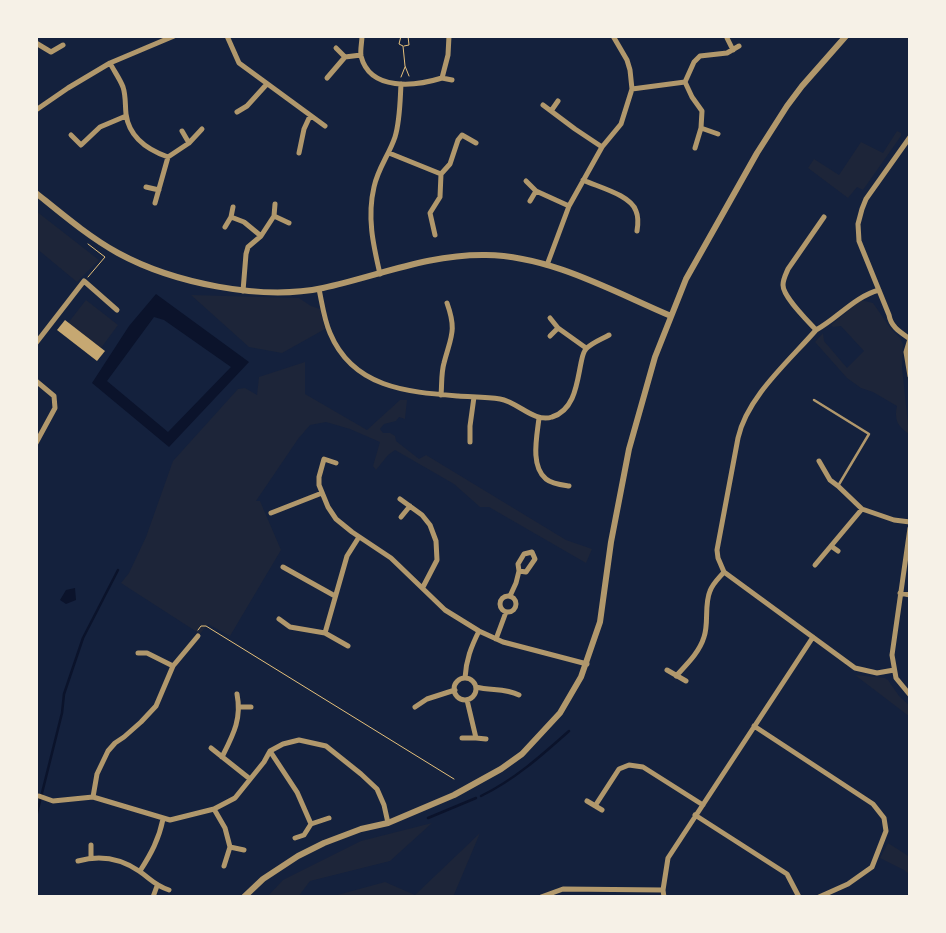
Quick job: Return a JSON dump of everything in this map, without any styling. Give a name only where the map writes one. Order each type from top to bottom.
[{"type":"street","points":[[36,110],[110,63],[174,36]]},
{"type":"street","points":[[227,36],[239,63],[325,126]]},
{"type":"street","points":[[362,36],[361,56],[370,72],[381,81],[412,84],[426,83],[442,78],[452,80]]},
{"type":"street","points":[[442,78],[448,55],[449,36]]},
{"type":"street","points":[[547,265],[569,206],[602,147],[621,124],[632,89],[627,60],[613,36]]},
{"type":"street","points":[[244,897],[263,879],[298,856],[324,843],[361,829],[388,822],[474,784],[501,769],[522,754],[560,714],[587,664],[602,616],[611,542],[629,449],[652,365],[686,279],[757,152],[802,86],[846,36]]},
{"type":"street","points":[[727,38],[733,50]]},
{"type":"street","points":[[36,43],[51,52],[63,45]]},
{"type":"street","points":[[695,148],[701,128],[702,111],[692,97],[685,82],[694,62],[700,56],[727,53],[739,46]]},
{"type":"street","points":[[336,48],[345,57]]},
{"type":"street","points":[[327,78],[345,57],[361,56]]},
{"type":"street","points":[[110,63],[122,87],[126,102],[126,116],[132,130],[143,144],[153,152],[168,157]]},
{"type":"street","points":[[632,89],[685,82]]},
{"type":"street","points":[[237,112],[247,106],[266,84]]},
{"type":"street","points":[[380,274],[372,242],[371,210],[378,170],[389,153],[397,130],[401,84]]},
{"type":"street","points":[[551,111],[558,101]]},
{"type":"street","points":[[543,105],[602,147]]},
{"type":"street","points":[[70,135],[81,145],[100,126],[126,116]]},
{"type":"street","points":[[299,153],[304,129],[310,116]]},
{"type":"street","points":[[701,128],[718,134]]},
{"type":"street","points":[[155,203],[168,157],[189,143],[202,129]]},
{"type":"street","points":[[182,131],[189,143]]},
{"type":"street","points":[[435,235],[430,213],[440,197],[441,174],[450,164],[462,135],[476,143]]},
{"type":"street","points":[[910,137],[866,199],[859,218],[859,241],[890,322],[910,339],[906,352],[910,376]]},
{"type":"street","points":[[389,153],[441,174]]},
{"type":"street","points":[[583,180],[624,198],[634,206],[638,214],[637,231]]},
{"type":"street","points":[[526,181],[536,191],[569,206]]},
{"type":"street","points":[[146,188],[159,190]]},
{"type":"street","points":[[530,201],[536,191]]},
{"type":"street","points":[[36,192],[72,221],[113,250],[141,264],[206,285],[243,291],[280,292],[319,289],[444,257],[500,256],[547,265],[569,272],[671,316]]},
{"type":"street","points":[[243,291],[248,247],[261,236],[274,216],[275,204]]},
{"type":"street","points":[[225,227],[231,217],[233,207]]},
{"type":"street","points":[[274,216],[289,223]]},
{"type":"street","points":[[231,217],[244,222],[261,236]]},
{"type":"street","points":[[816,330],[786,295],[782,287],[783,279],[788,269],[824,217]]},
{"type":"street","points":[[36,343],[84,281],[117,310]]},
{"type":"street","points":[[319,289],[331,334],[344,356],[354,367],[372,379],[388,386],[441,395],[501,399],[519,406],[539,418],[552,418],[568,406],[574,394],[586,348],[609,335]]},
{"type":"street","points":[[878,290],[857,299],[816,330],[767,386],[751,408],[740,428],[725,501],[718,558],[724,572],[856,668],[877,672],[894,670]]},
{"type":"street","points":[[441,395],[443,365],[453,337],[453,320],[447,303]]},
{"type":"street","points":[[550,318],[558,328],[586,348]]},
{"type":"street","points":[[550,336],[558,328]]},
{"type":"street","points":[[36,381],[54,396],[55,408],[36,442]]},
{"type":"street","points":[[470,442],[474,397]]},
{"type":"street","points":[[539,418],[536,441],[538,465],[545,479],[556,484],[569,486]]},
{"type":"street","points":[[336,463],[324,459],[319,483],[322,493],[336,519],[391,558],[445,610],[496,639],[587,664]]},
{"type":"street","points":[[819,462],[830,480],[862,508],[894,520],[910,522]]},
{"type":"street","points":[[271,513],[322,493]]},
{"type":"street","points":[[400,499],[422,515],[430,525],[438,548],[437,560],[423,587]]},
{"type":"street","points":[[401,517],[410,506]]},
{"type":"street","points":[[815,565],[862,508]]},
{"type":"street","points":[[910,528],[892,655],[896,678],[910,695]]},
{"type":"street","points":[[325,634],[347,556],[359,537]]},
{"type":"street","points":[[831,546],[838,551]]},
{"type":"street","points":[[283,568],[335,596]]},
{"type":"street","points":[[510,596],[519,572]]},
{"type":"street","points":[[676,676],[702,643],[709,593],[713,584],[724,572]]},
{"type":"street","points":[[900,594],[910,595]]},
{"type":"street","points":[[510,596],[514,599],[516,605],[514,610],[506,612],[501,610],[500,602],[502,598],[510,596]]},
{"type":"street","points":[[496,639],[506,612]]},
{"type":"street","points":[[279,619],[290,627],[325,634],[348,646]]},
{"type":"street","points":[[465,678],[469,651],[479,631]]},
{"type":"street","points":[[93,797],[97,774],[108,751],[156,706],[173,666],[198,636]]},
{"type":"street","points":[[664,897],[663,890],[668,858],[813,637]]},
{"type":"street","points":[[138,653],[147,653],[173,666]]},
{"type":"street","points":[[667,670],[686,681]]},
{"type":"street","points":[[467,700],[458,696],[455,690],[456,683],[463,678],[471,680],[476,688],[509,690],[519,696]]},
{"type":"street","points":[[467,700],[473,697],[476,688]]},
{"type":"street","points":[[415,707],[428,699],[455,690]]},
{"type":"street","points":[[222,757],[236,729],[240,707],[237,694]]},
{"type":"street","points":[[467,700],[476,738]]},
{"type":"street","points":[[240,707],[251,707]]},
{"type":"street","points":[[754,726],[873,804],[884,818],[886,831],[872,867],[848,884],[819,897]]},
{"type":"street","points":[[462,738],[486,740]]},
{"type":"street","points":[[39,796],[53,801],[93,797],[170,820],[214,809],[235,798],[264,762],[270,751],[283,744],[299,740],[326,746],[361,774],[377,789],[384,805],[388,822]]},
{"type":"street","points":[[211,748],[250,779]]},
{"type":"street","points":[[270,751],[297,792],[311,824]]},
{"type":"street","points":[[595,806],[619,769],[628,765],[643,767],[703,805]]},
{"type":"street","points":[[588,801],[602,810]]},
{"type":"street","points":[[214,809],[225,828],[230,847],[224,866]]},
{"type":"street","points":[[695,815],[787,874],[799,897]]},
{"type":"street","points":[[295,838],[304,835],[311,824],[329,818]]},
{"type":"street","points":[[140,871],[152,854],[163,819]]},
{"type":"street","points":[[91,845],[91,857]]},
{"type":"street","points":[[230,847],[244,850]]},
{"type":"street","points":[[78,861],[91,857],[112,859],[140,871],[157,886],[169,890]]},
{"type":"street","points":[[153,897],[157,886]]},
{"type":"street","points":[[541,897],[563,889],[663,890]]},
{"type":"lane","points":[[814,400],[869,434],[838,486]]},
{"type":"path","points":[[401,36],[399,44],[403,46],[405,66],[412,84]]},
{"type":"path","points":[[403,46],[409,45],[408,36]]},
{"type":"path","points":[[394,83],[400,79],[405,66]]},
{"type":"path","points":[[84,281],[106,258]]},
{"type":"path","points":[[198,636],[196,631],[201,626],[206,626],[454,779]]},
{"type":"shaded area","points":[[897,131],[901,133],[901,136],[863,190],[857,187],[848,198],[808,168],[814,159],[839,175],[861,142],[883,153]]},
{"type":"shaded area","points":[[36,211],[99,260],[77,282],[36,248]]},
{"type":"shaded area","points":[[156,294],[249,362],[169,447],[92,383],[129,326]],"holes":[[[154,317],[164,320],[231,367],[168,432],[107,381]]]},
{"type":"shaded area","points":[[191,295],[299,298],[311,306],[320,309],[325,329],[282,353],[249,347]]},
{"type":"shaded area","points":[[86,300],[118,325],[101,348],[68,323]]},
{"type":"shaded area","points":[[861,300],[873,303],[903,344],[902,367],[909,434],[897,422],[897,406],[873,392],[861,388],[847,378],[815,342],[823,333],[824,341],[847,368],[864,351],[841,326],[833,327],[831,325]]},
{"type":"shaded area","points":[[305,362],[305,394],[367,430],[400,400],[407,400],[405,419],[399,417],[396,421],[384,424],[380,429],[383,433],[390,433],[395,436],[396,441],[419,459],[426,455],[566,540],[592,549],[586,563],[489,507],[480,507],[454,484],[395,450],[388,455],[376,470],[373,466],[380,442],[350,429],[326,422],[310,425],[298,439],[256,501],[260,501],[281,550],[230,636],[208,624],[200,634],[121,583],[129,573],[146,537],[173,461],[238,389],[245,388],[257,395],[259,377]]},
{"type":"shaded area","points":[[75,588],[76,600],[66,604],[60,600],[66,590]]},
{"type":"shaded area","points":[[855,675],[885,678],[888,680],[899,696],[910,706],[910,717]]},
{"type":"shaded area","points":[[432,823],[390,861],[310,881],[298,897],[267,897],[283,880],[361,841]]},
{"type":"shaded area","points":[[480,833],[453,897],[330,897],[385,882],[415,895]]},
{"type":"shaded area","points":[[888,843],[910,857],[910,875],[880,858]]},
{"type":"building","points":[[65,320],[105,351],[97,361],[57,330]]},
{"type":"waterway","points":[[36,817],[62,713],[64,694],[83,638],[118,570]]},
{"type":"waterway","points":[[481,796],[516,775],[569,731]]},
{"type":"waterway","points":[[428,818],[476,798]]}]
